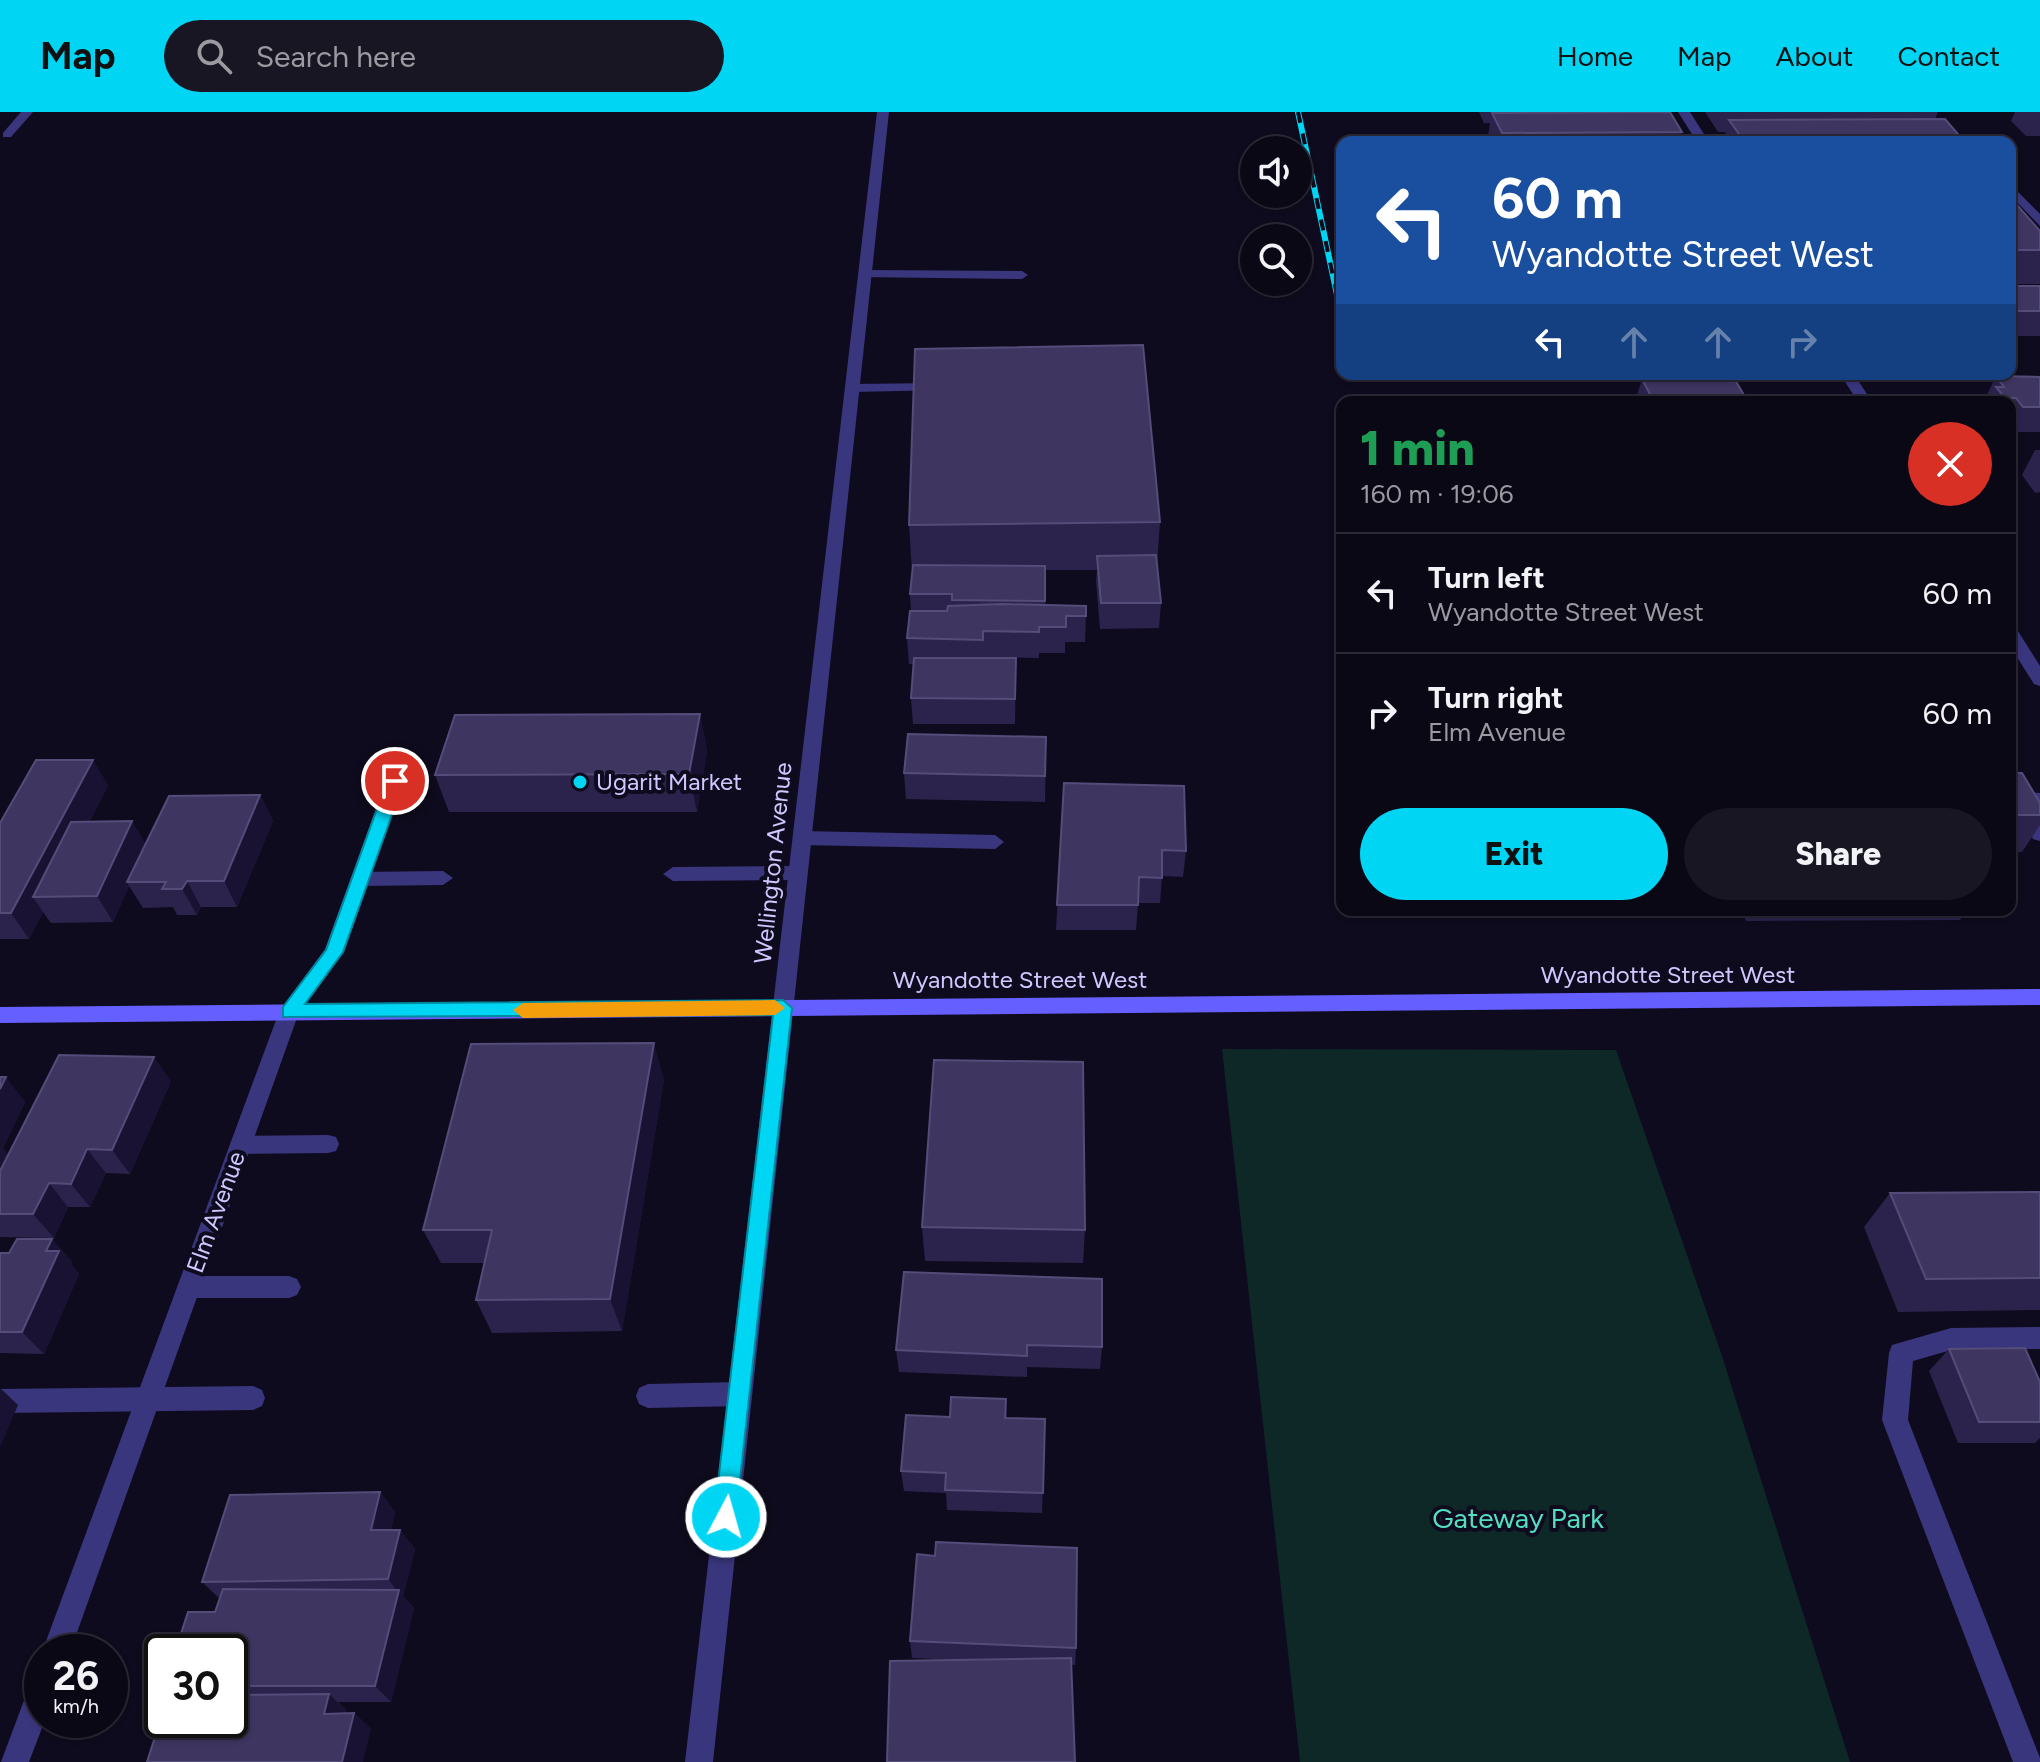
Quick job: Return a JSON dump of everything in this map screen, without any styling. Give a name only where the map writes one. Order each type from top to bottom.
[{"type":"main road","name":"Wyandotte Street West","points":[[0,1015],[2040,997]]},
{"type":"street","points":[[7,135],[27,112]]},
{"type":"street","name":"Wellington Avenue","points":[[699,1762],[883,112]]},
{"type":"street","points":[[1684,112],[1699,136]]},
{"type":"street","points":[[2016,195],[2040,222]]},
{"type":"street","points":[[864,274],[1022,275]]},
{"type":"street","points":[[852,388],[964,386]]},
{"type":"street","points":[[2016,642],[2040,680]]},
{"type":"street","name":"Elm Avenue","points":[[63,1634],[289,1012],[334,952],[395,781]]},
{"type":"street","points":[[2040,799],[2020,798],[2040,834]]},
{"type":"street","points":[[802,838],[995,842]]},
{"type":"street","points":[[673,874],[798,873]]},
{"type":"street","points":[[360,879],[443,878]]},
{"type":"street","points":[[241,1145],[328,1144]]},
{"type":"street","points":[[189,1287],[289,1287]]},
{"type":"street","points":[[2027,1762],[1895,1420],[1901,1353],[1951,1339],[2040,1338]]},
{"type":"street","points":[[648,1396],[740,1394]]},
{"type":"street","points":[[0,1401],[253,1398]]},
{"type":"street","points":[[15,1762],[24,1738]]},
{"type":"green space","name":"Gateway Park","points":[[1222,1049],[1616,1050],[1722,1356],[1850,1762],[1300,1762]]},
{"type":"building","points":[[1670,112],[1682,132],[1502,133],[1492,113]]},
{"type":"building","points":[[1945,119],[1960,136],[1740,136],[1729,120]]},
{"type":"building","points":[[2016,204],[2040,231],[2040,250],[2016,250]]},
{"type":"building","points":[[2016,286],[2040,286],[2040,311],[2016,311]]},
{"type":"building","points":[[1143,345],[1160,522],[909,525],[915,349]]},
{"type":"building","points":[[2040,377],[2040,407],[2023,407],[2016,396],[2003,396],[1996,387],[2004,387],[1999,380]]},
{"type":"building","points":[[1643,380],[1735,380],[1744,396],[1651,396]]},
{"type":"building","points":[[1156,555],[1161,603],[1101,603],[1097,556]]},
{"type":"building","points":[[913,565],[1045,566],[1045,601],[952,600],[952,594],[910,594]]},
{"type":"building","points":[[948,606],[1086,606],[1086,616],[1066,616],[1066,627],[1039,627],[1039,632],[983,631],[983,640],[907,638],[910,611],[947,611]]},
{"type":"building","points":[[914,658],[1016,658],[1015,699],[911,698]]},
{"type":"building","points":[[700,714],[689,774],[435,775],[455,715]]},
{"type":"building","points":[[908,734],[1046,737],[1045,776],[904,773]]},
{"type":"building","points":[[36,760],[93,760],[11,913],[0,913],[0,823]]},
{"type":"building","points":[[2016,773],[2022,773],[2040,803],[2040,815],[2016,815]]},
{"type":"building","points":[[1064,783],[1184,786],[1186,851],[1162,850],[1162,878],[1139,877],[1138,905],[1057,905]]},
{"type":"building","points":[[260,795],[224,881],[187,881],[182,889],[162,889],[166,882],[127,882],[169,796]]},
{"type":"building","points":[[132,821],[97,896],[33,897],[71,822]]},
{"type":"building","points":[[654,1043],[610,1299],[476,1300],[492,1230],[423,1230],[471,1044]]},
{"type":"building","points":[[59,1055],[154,1057],[112,1150],[87,1149],[71,1184],[49,1183],[33,1214],[0,1214],[0,1171]]},
{"type":"building","points":[[934,1060],[1083,1062],[1085,1230],[922,1227]]},
{"type":"building","points":[[2040,1192],[2040,1278],[1926,1279],[1890,1193]]},
{"type":"building","points":[[17,1239],[52,1239],[46,1251],[59,1251],[22,1332],[0,1332],[0,1253],[9,1253]]},
{"type":"building","points":[[904,1272],[1102,1279],[1102,1347],[1027,1345],[1027,1356],[896,1350]]},
{"type":"building","points":[[2025,1348],[2040,1382],[2040,1422],[1979,1422],[1949,1349]]},
{"type":"building","points":[[951,1397],[1006,1399],[1005,1418],[1045,1419],[1043,1493],[945,1490],[946,1473],[901,1471],[906,1415],[950,1417]]},
{"type":"building","points":[[380,1492],[371,1530],[400,1530],[388,1579],[202,1582],[230,1495]]},
{"type":"building","points":[[936,1542],[1077,1548],[1076,1648],[910,1641],[917,1554],[935,1556]]},
{"type":"building","points":[[223,1589],[399,1590],[375,1686],[248,1686],[248,1634],[181,1634],[188,1612],[215,1612]]},
{"type":"building","points":[[1071,1658],[1075,1762],[887,1762],[890,1661]]},
{"type":"building","points":[[329,1694],[324,1714],[354,1713],[342,1762],[147,1762],[155,1738],[248,1738],[248,1695]]},
{"type":"railway","points":[[1298,112],[1336,290]]},
{"type":"slow traffic","points":[[523,1010],[775,1008]]},
{"type":"place","name":"Ugarit Market","points":[[580,782]]},
{"type":"route","points":[[395,781],[334,952],[289,1012],[783,1008],[726,1517]]}]
